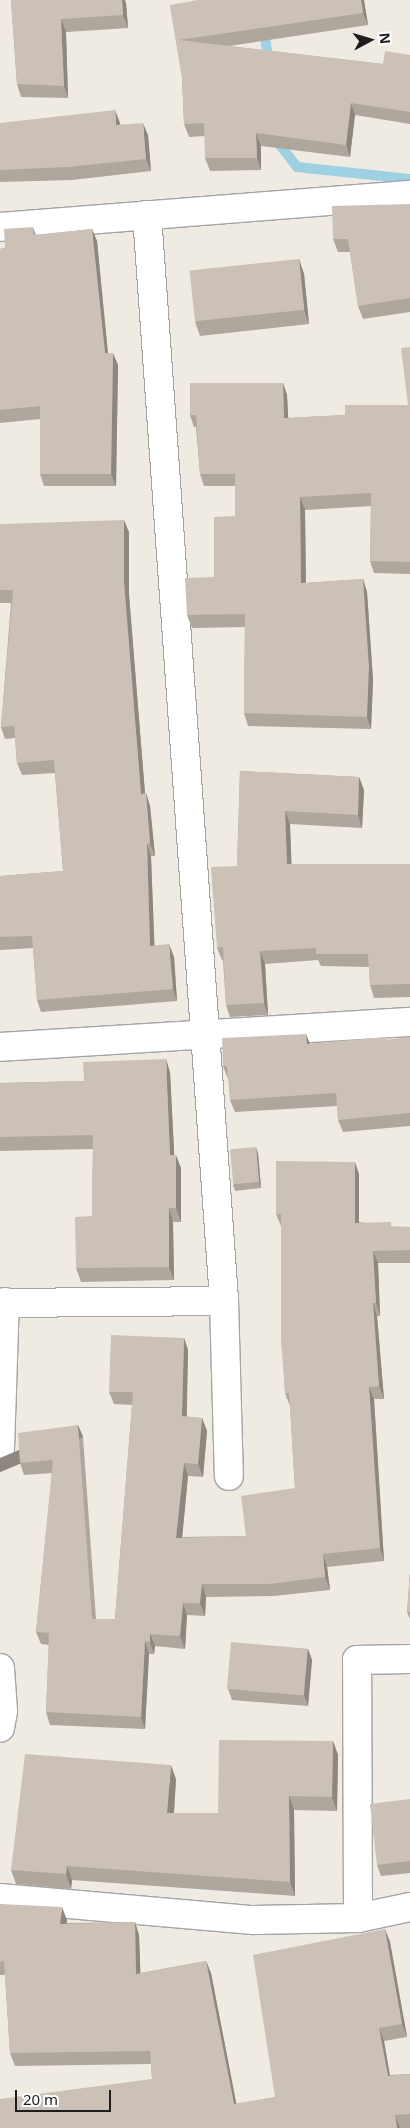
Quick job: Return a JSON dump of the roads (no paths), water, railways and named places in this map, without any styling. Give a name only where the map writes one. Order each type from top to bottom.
[{"type":"street","points":[[0,227],[410,195]]},
{"type":"street","points":[[147,215],[224,1301],[229,1476]]},
{"type":"street","points":[[0,1047],[206,1032],[410,1022]]},
{"type":"street","points":[[0,1449],[2,1302],[224,1301]]},
{"type":"street","points":[[358,1918],[357,1660],[410,1659]]},
{"type":"street","points":[[0,1668],[3,1711],[0,1728]]},
{"type":"street","points":[[0,1898],[253,1920],[358,1918],[410,1907]]},
{"type":"waterway","points":[[264,29],[269,64]]},
{"type":"waterway","points":[[278,135],[280,145],[297,167],[410,179]]}]
